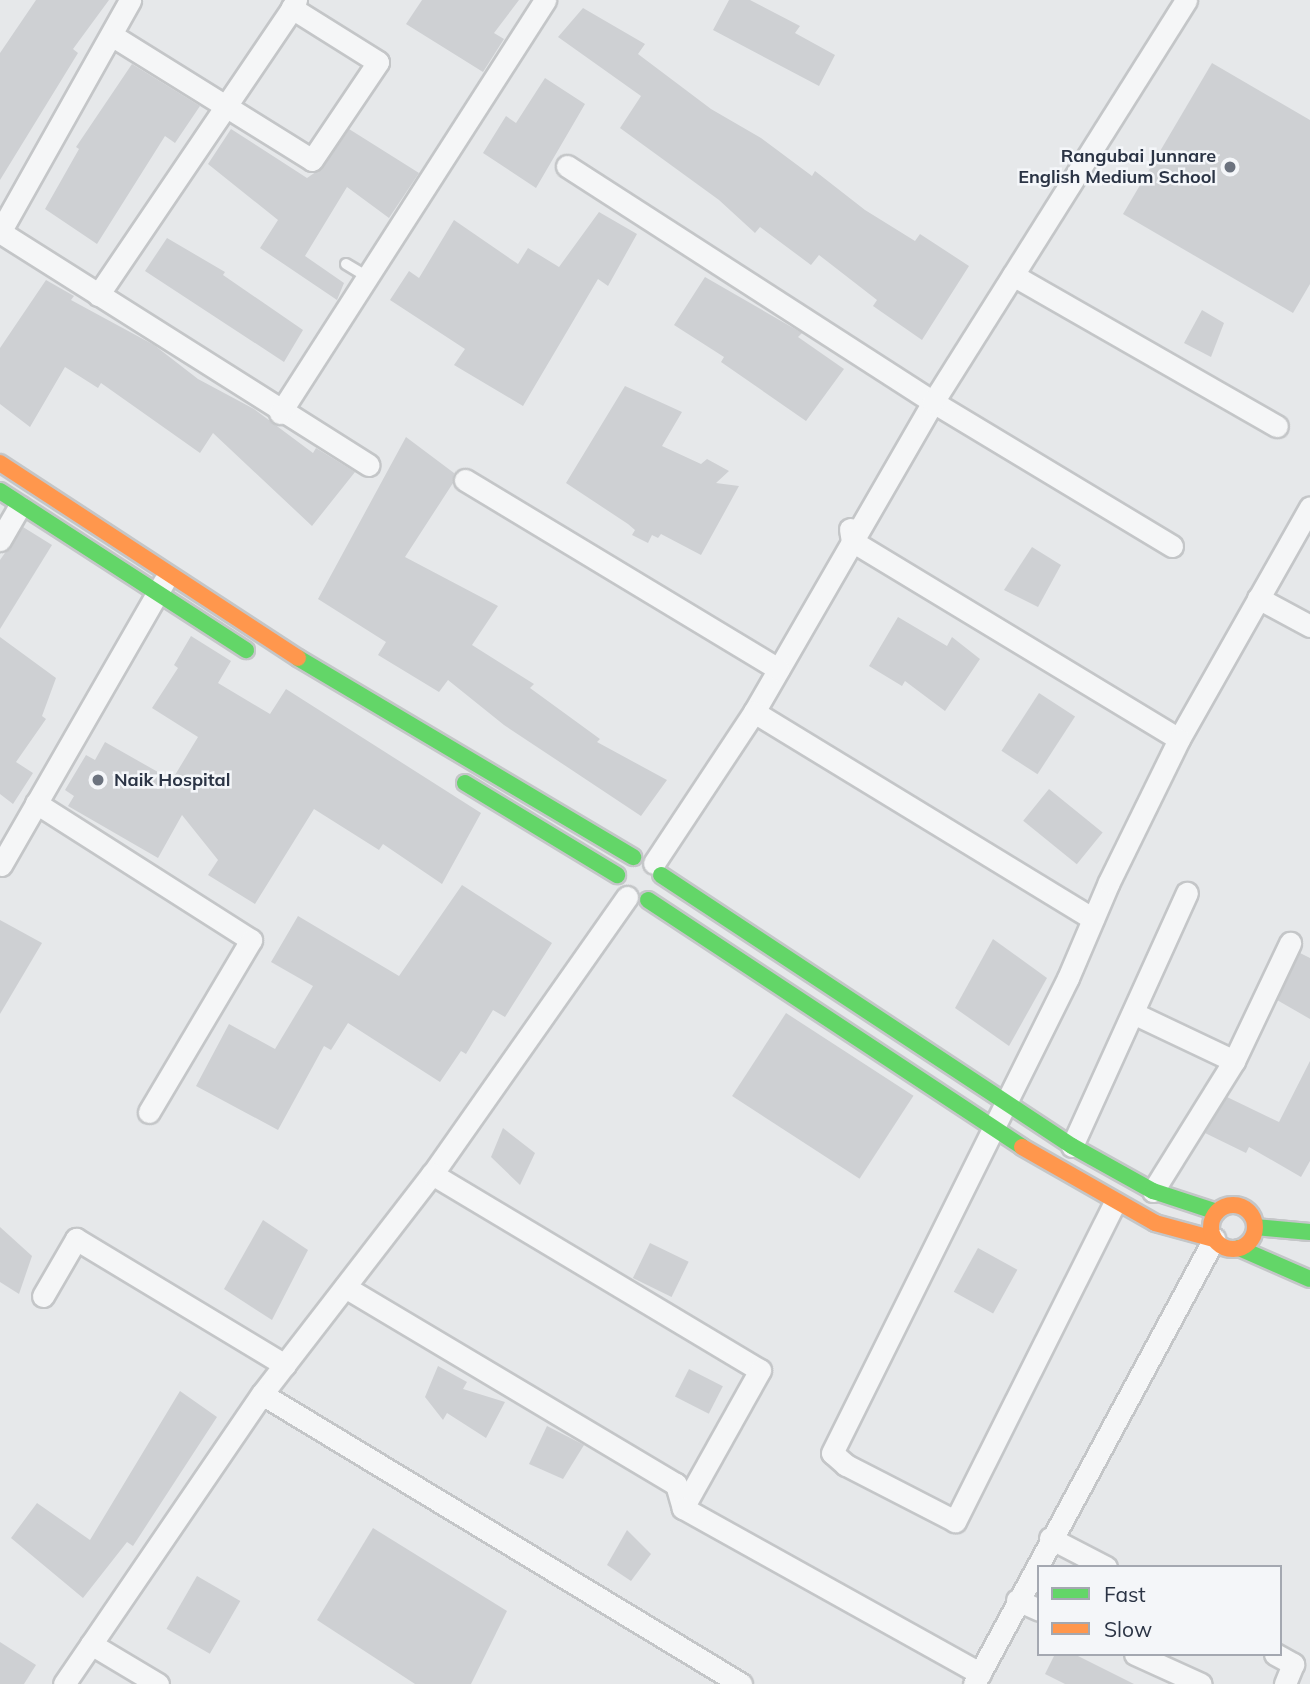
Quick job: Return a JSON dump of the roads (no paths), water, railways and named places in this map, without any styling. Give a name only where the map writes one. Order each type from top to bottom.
[{"type":"street","points":[[130,0],[113,36],[0,232],[280,413],[368,465]]},
{"type":"street","points":[[280,413],[545,0]]},
{"type":"street","points":[[64,1684],[262,1394],[432,1174],[638,899],[659,890],[658,869],[754,712],[851,535],[1186,0]]},
{"type":"street","points":[[98,295],[229,107],[294,4],[378,62],[312,160],[229,107],[113,36]]},
{"type":"street","points":[[567,166],[933,402],[1172,546]]},
{"type":"street","points":[[1013,275],[1277,426]]},
{"type":"street","points":[[0,463],[167,576],[328,677],[510,786],[658,869],[1003,1104],[1072,1146],[1153,1191],[1217,1212],[1238,1206],[1250,1213],[1255,1227],[1251,1240],[1239,1248]]},
{"type":"street","points":[[466,480],[778,669]]},
{"type":"street","points":[[0,491],[156,595],[260,659]]},
{"type":"street","points":[[0,540],[20,506]]},
{"type":"street","points":[[1114,1204],[955,1521],[846,1465],[832,1452],[1179,739],[1310,507]]},
{"type":"street","points":[[851,535],[1179,739]]},
{"type":"street","points":[[1,865],[167,576]]},
{"type":"street","points":[[1258,598],[1310,626]]},
{"type":"street","points":[[318,694],[328,677]]},
{"type":"street","points":[[754,712],[1093,919]]},
{"type":"street","points":[[455,777],[617,875]]},
{"type":"street","points":[[501,804],[510,786]]},
{"type":"street","points":[[36,803],[251,940],[149,1112]]},
{"type":"street","points":[[633,857],[617,875],[618,886],[991,1129],[1114,1204],[1155,1223],[1214,1239],[1225,1248],[1239,1248],[1310,1279]]},
{"type":"street","points":[[1072,1146],[1187,894]]},
{"type":"street","points":[[1153,1191],[1234,1061],[1290,943]]},
{"type":"street","points":[[1133,1013],[1234,1061]]},
{"type":"street","points":[[432,1174],[760,1370],[683,1508]]},
{"type":"street","points":[[345,1287],[676,1484],[683,1508],[977,1678],[1050,1538],[1214,1239],[1211,1224],[1217,1212]]},
{"type":"street","points":[[1255,1227],[1309,1229]]},
{"type":"street","points":[[43,1296],[76,1240],[285,1365]]},
{"type":"street","points":[[262,1394],[741,1684]]},
{"type":"street","points":[[1050,1538],[1101,1565]]},
{"type":"street","points":[[1017,1600],[1037,1609]]},
{"type":"street","points":[[91,1644],[158,1684]]},
{"type":"street","points":[[1139,1656],[1201,1684]]},
{"type":"street","points":[[1279,1656],[1293,1664],[1285,1684]]},
{"type":"lane","points":[[346,264],[368,277]]},
{"type":"place","name":"Rangubai Junnare English Medium School","points":[[1230,167]]},
{"type":"place","name":"Naik Hospital","points":[[98,780]]}]
